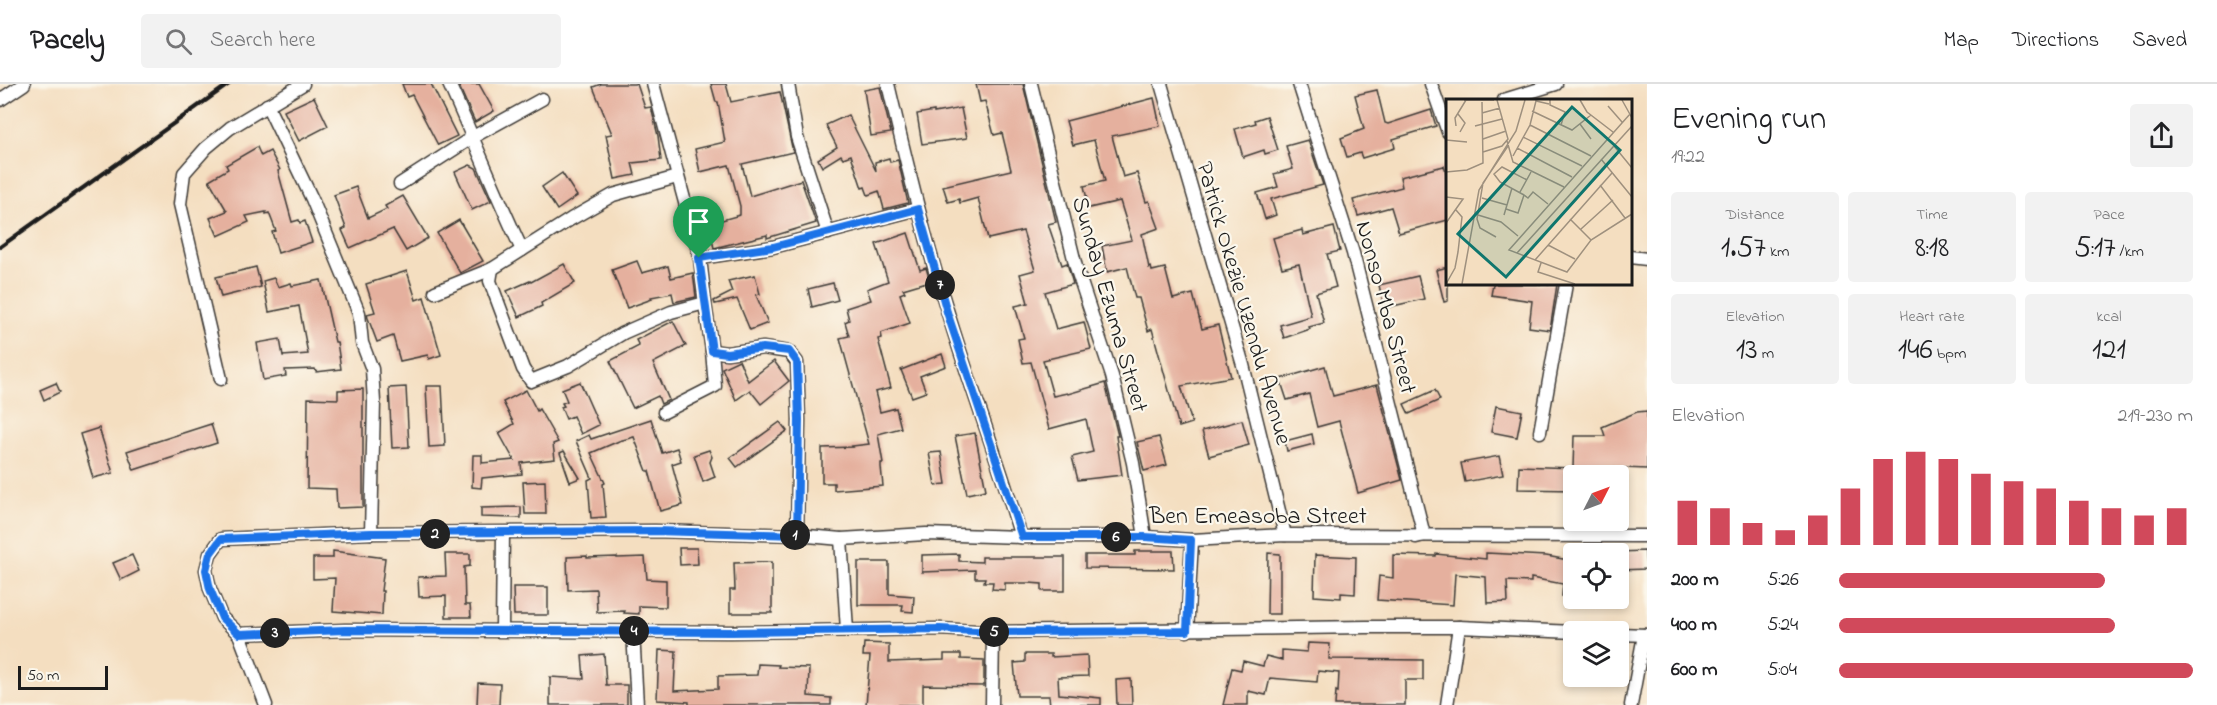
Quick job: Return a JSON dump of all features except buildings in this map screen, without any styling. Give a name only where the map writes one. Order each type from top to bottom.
[{"type":"street","points":[[0,100],[24,84]]},
{"type":"street","points":[[221,379],[180,204],[184,173],[222,134],[303,84]]},
{"type":"street","points":[[449,84],[473,136],[493,189],[522,250]]},
{"type":"street","points":[[653,84],[699,258],[715,387],[664,412]]},
{"type":"street","points":[[788,84],[797,137],[828,233]]},
{"type":"street","points":[[888,84],[918,209],[947,312],[1022,537]]},
{"type":"street","name":"Sunday Ezuma Street","points":[[1031,84],[1076,267],[1112,376],[1133,463],[1145,537]]},
{"type":"street","name":"Patrick Okezie Uzendu Avenue","points":[[1161,84],[1243,365],[1285,535]]},
{"type":"street","name":"Nonso Mba Street","points":[[1299,84],[1353,253],[1424,535],[1416,537]]},
{"type":"street","points":[[1431,84],[1445,117]]},
{"type":"street","points":[[1507,99],[1556,84]]},
{"type":"street","points":[[400,184],[473,136],[542,99]]},
{"type":"street","points":[[267,105],[312,199],[359,313],[362,343],[372,369],[374,402],[371,533]]},
{"type":"street","points":[[435,292],[492,269],[613,195],[677,177]]},
{"type":"street","points":[[699,258],[773,247],[918,209]]},
{"type":"street","points":[[1632,257],[1647,260]]},
{"type":"street","points":[[492,269],[490,281],[523,369],[531,381],[568,366],[623,333],[671,312],[705,303]]},
{"type":"street","points":[[1540,432],[1566,285]]},
{"type":"street","points":[[712,351],[727,353],[763,348],[789,351],[797,362],[799,420],[797,535]]},
{"type":"street","name":"Ben Emeasoba Street","points":[[239,634],[222,618],[210,589],[206,570],[210,554],[221,539],[371,533],[655,531],[797,535],[841,539],[926,534],[1145,537],[1191,540],[1361,534],[1416,537],[1647,536]]},
{"type":"street","points":[[502,630],[503,533]]},
{"type":"street","points":[[841,539],[847,630]]},
{"type":"street","points":[[1187,631],[1191,540]]},
{"type":"street","points":[[266,705],[239,634],[345,630],[731,632],[940,629],[993,632],[1459,627],[1563,632]]},
{"type":"street","points":[[1447,705],[1459,627]]},
{"type":"street","points":[[633,631],[637,705]]},
{"type":"street","points":[[992,705],[993,632]]},
{"type":"street","points":[[1629,634],[1646,635],[1630,705]]},
{"type":"railway","points":[[0,247],[229,84]]},
{"type":"route","points":[[918,209],[947,312],[1022,537],[1145,537],[1191,540],[1187,631],[993,632],[940,629],[731,632],[502,630],[481,632],[345,630],[239,634],[222,618],[210,589],[206,570],[210,554],[221,539],[371,533],[655,531],[797,535],[799,420],[797,362],[789,351],[763,348],[727,353],[712,351],[699,258],[773,247],[918,209]]}]
